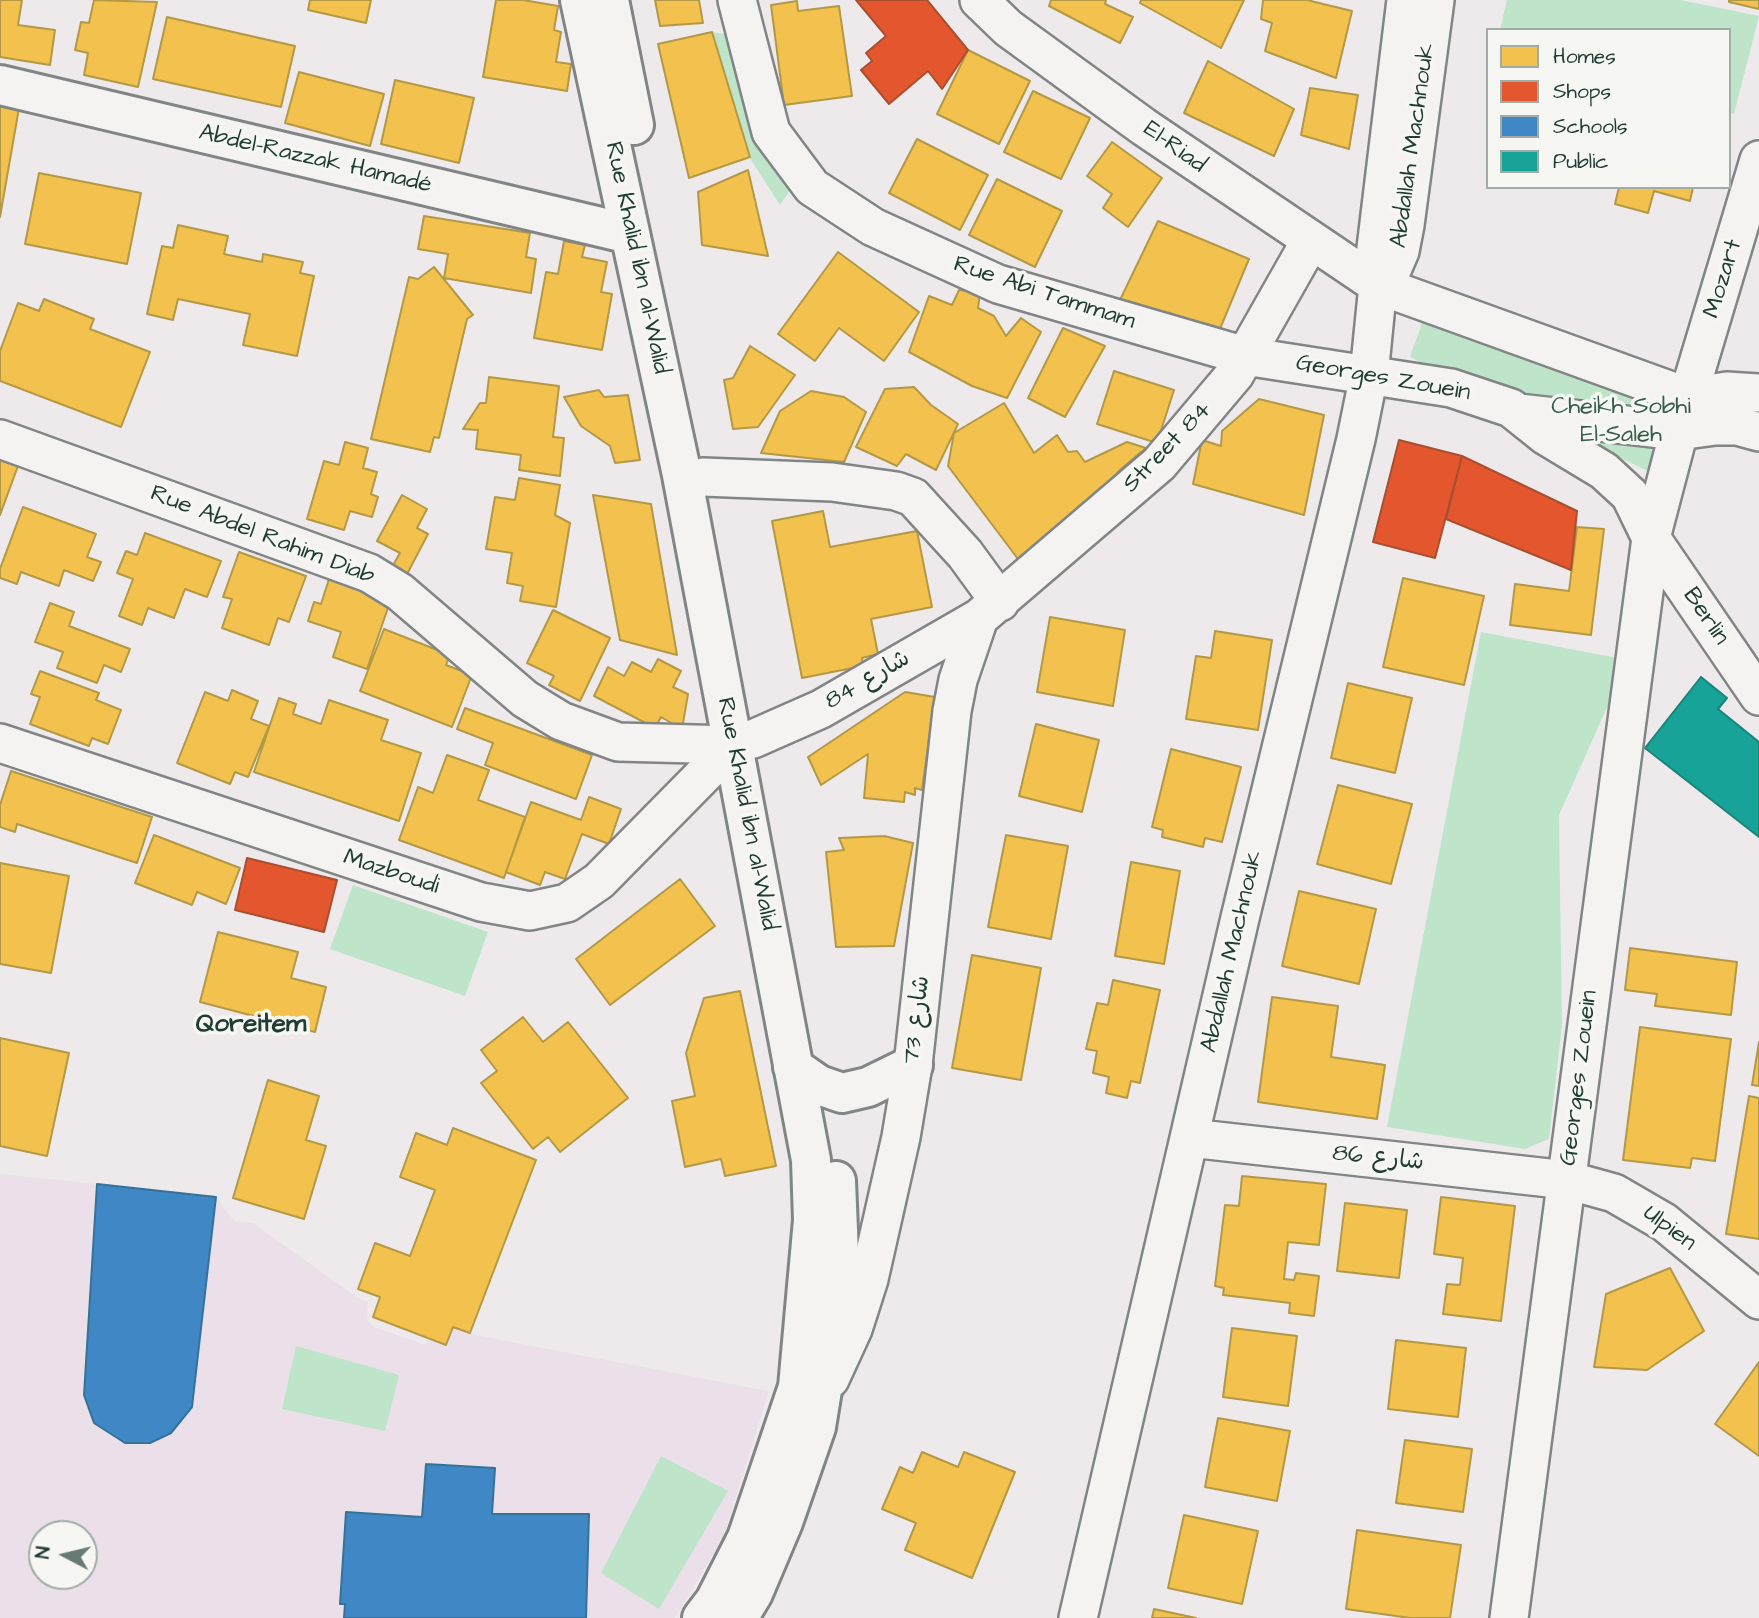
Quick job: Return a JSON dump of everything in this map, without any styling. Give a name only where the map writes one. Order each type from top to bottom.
[{"type":"main road","name":"Rue Khalid ibn al-Walid","points":[[580,0],[682,475],[743,742],[808,1077],[813,1220],[813,1436],[783,1522],[753,1592],[738,1618]]},
{"type":"main road","name":"Rue Khalid ibn al-Walid","points":[[609,0],[703,477],[743,742]]},
{"type":"main road","name":"Abdel-Razzak Hamadé","points":[[0,85],[631,234]]},
{"type":"main road","points":[[808,1077],[842,1093],[856,1091],[914,1065]]},
{"type":"main road","name":"Rue Khalid ibn al-Walid","points":[[702,1618],[715,1601],[747,1538],[811,1386]]},
{"type":"street","name":"Rue Abi Tammam","points":[[737,0],[771,132],[812,187],[873,227],[998,284],[1245,356]]},
{"type":"street","name":"El-Riad","points":[[979,0],[1009,14],[1203,170],[1378,285],[1688,397]]},
{"type":"street","name":"Abdallah Machnouk","points":[[1078,1618],[1369,375],[1378,285],[1376,247],[1406,0]]},
{"type":"street","name":"Abdallah Machnouk","points":[[1378,285],[1391,273],[1400,251],[1435,0]]},
{"type":"street","name":"Mozart","points":[[1688,397],[1759,160]]},
{"type":"street","name":"Street 84","points":[[990,610],[1159,464],[1229,382],[1311,240]]},
{"type":"street","name":"Georges Zouein","points":[[1245,356],[1451,388],[1519,413],[1679,432]]},
{"type":"street","points":[[1688,397],[1727,391],[1759,393]]},
{"type":"street","name":"Georges Zouein","points":[[1509,1618],[1651,538],[1688,397]]},
{"type":"street","name":"Georges Zouein","points":[[1519,413],[1539,431],[1619,482],[1630,495],[1651,538]]},
{"type":"street","points":[[1679,432],[1716,426],[1737,426],[1759,432]]},
{"type":"street","name":"Rue Abdel Rahim Diab","points":[[0,439],[369,573],[400,592],[525,699],[561,721],[618,741],[743,742]]},
{"type":"street","points":[[703,477],[832,482],[897,491],[913,497],[965,554],[990,610]]},
{"type":"street","name":"Berlin","points":[[1651,538],[1759,696]]},
{"type":"street","name":"شارع 84","points":[[743,742],[821,709],[990,610]]},
{"type":"street","name":"شارع 73","points":[[811,1386],[836,1368],[853,1329],[884,1224],[914,1065],[952,711],[958,680],[990,610]]},
{"type":"street","name":"Mazboudi","points":[[0,743],[481,902],[530,911],[567,903],[599,881],[743,742]]},
{"type":"street","name":"شارع 86","points":[[1189,1138],[1567,1180]]},
{"type":"street","name":"Ulpien","points":[[1567,1180],[1614,1193],[1638,1205],[1664,1222],[1759,1300]]},
{"type":"shaded area","points":[[0,1174],[97,1184],[85,1395],[94,1423],[119,1441],[150,1443],[171,1433],[192,1407],[216,1197],[234,1221],[253,1223],[358,1298],[368,1302],[367,1320],[374,1327],[426,1345],[428,1339],[446,1346],[453,1327],[480,1336],[769,1391],[723,1538],[675,1618],[0,1618]]},
{"type":"green space","points":[[1507,0],[1681,0],[1759,16],[1734,114],[1731,113],[1731,28],[1500,28]]},
{"type":"green space","points":[[712,32],[756,39],[804,170],[780,205],[746,152]]},
{"type":"green space","name":"Cheikh Sobhi El-Saleh","points":[[1422,323],[1659,400],[1650,472],[1410,357]]},
{"type":"green space","points":[[1481,632],[1628,660],[1559,815],[1562,1025],[1549,1139],[1525,1149],[1387,1127]]},
{"type":"green space","points":[[353,885],[488,932],[465,996],[330,949]]},
{"type":"green space","points":[[296,1346],[399,1375],[385,1431],[282,1409]]},
{"type":"green space","points":[[661,1456],[728,1491],[659,1609],[601,1573]]},
{"type":"building: Homes","points":[[0,0],[22,0],[18,25],[55,30],[50,65],[0,57]]},
{"type":"building: Homes","points":[[94,0],[157,2],[138,87],[84,75],[88,53],[75,50],[81,22],[89,23]]},
{"type":"building: Homes","points":[[310,0],[371,0],[366,23],[308,10]]},
{"type":"building: Homes","points":[[496,0],[523,0],[558,6],[554,30],[561,32],[556,62],[571,64],[567,91],[483,77]]},
{"type":"building: Homes","points":[[655,0],[699,0],[703,23],[660,26]]},
{"type":"building: Homes","points":[[1051,0],[1106,0],[1105,4],[1133,17],[1120,43],[1049,6]]},
{"type":"building: Homes","points":[[1141,0],[1244,0],[1221,48],[1140,3]]},
{"type":"building: Homes","points":[[1263,0],[1307,0],[1352,11],[1336,78],[1265,51],[1272,23],[1261,19]]},
{"type":"building: Homes","points":[[1759,0],[1759,9],[1729,2]]},
{"type":"building: Homes","points":[[797,1],[798,11],[839,6],[852,96],[784,105],[771,5]]},
{"type":"building: Homes","points":[[167,17],[295,46],[281,107],[153,79]]},
{"type":"building: Homes","points":[[712,32],[750,157],[689,178],[658,44]]},
{"type":"building: Homes","points":[[968,50],[1030,81],[999,144],[937,114]]},
{"type":"building: Homes","points":[[1208,61],[1294,109],[1274,156],[1184,113]]},
{"type":"building: Homes","points":[[299,72],[384,94],[370,146],[285,123]]},
{"type":"building: Homes","points":[[395,80],[474,98],[459,163],[381,144]]},
{"type":"building: Homes","points":[[1310,88],[1358,95],[1349,149],[1301,135]]},
{"type":"building: Homes","points":[[1033,91],[1090,118],[1061,179],[1004,152]]},
{"type":"building: Homes","points":[[0,104],[19,108],[0,217]]},
{"type":"building: Homes","points":[[917,139],[988,175],[960,230],[889,193]]},
{"type":"building: Homes","points":[[1112,142],[1162,178],[1128,227],[1103,208],[1112,194],[1087,176]]},
{"type":"building: Homes","points":[[748,170],[768,256],[702,245],[698,192]]},
{"type":"building: Homes","points":[[39,173],[141,193],[127,264],[25,244]]},
{"type":"building: Homes","points":[[997,179],[1062,211],[1035,267],[969,235]]},
{"type":"building: Homes","points":[[1619,189],[1693,189],[1690,201],[1654,191],[1648,213],[1615,204]]},
{"type":"building: Homes","points":[[424,216],[530,233],[526,257],[536,259],[531,293],[444,278],[448,254],[418,249]]},
{"type":"building: Homes","points":[[1158,221],[1249,259],[1217,336],[1120,300]]},
{"type":"building: Homes","points":[[178,225],[228,236],[224,254],[262,262],[263,254],[303,262],[300,273],[314,276],[297,356],[243,345],[250,314],[178,299],[173,320],[147,314],[162,246],[173,248]]},
{"type":"building: Homes","points":[[564,241],[585,245],[582,257],[607,262],[601,292],[612,294],[602,350],[534,338],[546,272],[558,274]]},
{"type":"building: Homes","points":[[838,252],[919,312],[884,361],[839,328],[815,361],[778,334]]},
{"type":"building: Homes","points":[[434,267],[473,315],[467,319],[439,438],[434,437],[430,452],[371,439],[409,277],[418,279]]},
{"type":"building: Homes","points":[[959,290],[980,292],[978,308],[994,316],[1006,336],[1021,318],[1041,332],[1007,398],[972,386],[909,352],[929,296],[952,305]]},
{"type":"building: Homes","points":[[44,299],[94,319],[90,329],[150,352],[121,427],[0,381],[0,351],[18,303],[39,311]]},
{"type":"building: Homes","points":[[1063,328],[1105,346],[1065,417],[1028,398]]},
{"type":"building: Homes","points":[[750,346],[795,375],[758,427],[733,429],[724,380],[733,378]]},
{"type":"building: Homes","points":[[1114,371],[1174,390],[1157,443],[1097,424]]},
{"type":"building: Homes","points":[[489,377],[559,386],[553,437],[564,438],[560,476],[519,470],[521,455],[476,449],[478,430],[463,429],[480,403],[486,403]]},
{"type":"building: Homes","points":[[914,387],[931,405],[958,424],[936,470],[906,454],[897,466],[856,447],[885,389]]},
{"type":"building: Homes","points":[[599,390],[604,397],[628,395],[640,460],[615,463],[610,446],[581,426],[564,397]]},
{"type":"building: Homes","points":[[811,391],[844,397],[866,412],[844,462],[761,453],[780,411]]},
{"type":"building: Homes","points":[[1259,399],[1324,415],[1304,515],[1193,484],[1202,440],[1221,446],[1222,431]]},
{"type":"building: Homes","points":[[1004,403],[1034,453],[1057,435],[1068,452],[1077,451],[1085,462],[1127,442],[1146,448],[1121,469],[1079,517],[1021,563],[948,466],[954,433]]},
{"type":"building: Homes","points":[[345,442],[368,448],[363,468],[377,472],[371,494],[378,497],[372,517],[350,511],[344,530],[307,519],[324,461],[339,465]]},
{"type":"building: Homes","points":[[0,459],[18,466],[0,515]]},
{"type":"building: Homes","points":[[519,478],[560,485],[555,515],[570,523],[556,607],[520,601],[523,586],[507,583],[512,553],[486,549],[495,497],[515,500]]},
{"type":"building: Homes","points":[[402,495],[427,509],[417,528],[428,534],[406,576],[391,569],[400,553],[377,541]]},
{"type":"building: Homes","points":[[593,495],[651,504],[677,655],[620,640]]},
{"type":"building: Homes","points":[[23,507],[96,534],[87,557],[101,562],[93,581],[64,570],[59,586],[21,572],[17,584],[0,578],[0,569]]},
{"type":"building: Homes","points":[[823,511],[830,547],[917,531],[932,607],[871,619],[878,654],[862,658],[863,666],[802,678],[772,521]]},
{"type":"building: Homes","points":[[1577,527],[1604,529],[1591,635],[1510,625],[1515,584],[1569,591]]},
{"type":"building: Homes","points":[[145,533],[221,561],[207,597],[185,589],[174,618],[148,608],[142,625],[119,616],[133,579],[117,573],[126,551],[137,555]]},
{"type":"building: Homes","points":[[239,552],[306,576],[289,622],[278,618],[269,645],[222,628],[232,599],[223,597]]},
{"type":"building: Homes","points":[[330,576],[392,596],[367,669],[333,657],[341,632],[308,621],[314,602],[321,604]]},
{"type":"building: Homes","points":[[1403,578],[1484,596],[1464,685],[1383,667]]},
{"type":"building: Homes","points":[[50,603],[74,612],[69,626],[130,649],[121,672],[104,665],[97,683],[57,668],[63,652],[35,642]]},
{"type":"building: Homes","points":[[553,610],[610,638],[580,701],[549,685],[554,676],[527,663]]},
{"type":"building: Homes","points":[[1050,617],[1125,630],[1113,706],[1037,692]]},
{"type":"building: Homes","points":[[384,629],[450,655],[446,665],[472,675],[452,727],[360,691]]},
{"type":"building: Homes","points":[[1215,631],[1272,640],[1258,730],[1186,719],[1196,656],[1211,658]]},
{"type":"building: Homes","points":[[658,659],[681,671],[673,687],[688,694],[682,729],[661,717],[655,728],[594,696],[608,667],[624,676],[632,662],[651,672]]},
{"type":"building: Homes","points":[[40,671],[99,693],[96,700],[121,710],[108,744],[92,738],[89,746],[30,724],[40,697],[31,694]]},
{"type":"building: Homes","points":[[1348,683],[1412,698],[1395,773],[1331,758]]},
{"type":"building: Homes","points":[[232,690],[258,701],[251,719],[269,726],[248,777],[235,772],[230,784],[177,763],[205,692],[228,701]]},
{"type":"building: Homes","points":[[905,692],[935,697],[922,790],[915,788],[915,795],[905,792],[904,802],[864,798],[868,754],[821,785],[808,757]]},
{"type":"building: Homes","points":[[279,698],[296,704],[293,714],[321,724],[329,700],[388,720],[381,740],[421,753],[399,821],[254,772]]},
{"type":"building: Homes","points":[[465,708],[592,755],[576,799],[485,765],[493,743],[457,729]]},
{"type":"building: Homes","points":[[1036,724],[1099,740],[1082,812],[1019,796]]},
{"type":"building: Homes","points":[[1171,749],[1241,767],[1222,842],[1205,838],[1203,847],[1162,837],[1163,830],[1152,827]]},
{"type":"building: Homes","points":[[447,755],[489,770],[478,800],[525,817],[504,878],[399,840],[418,787],[433,793]]},
{"type":"building: Homes","points":[[11,771],[152,817],[137,863],[17,824],[15,832],[0,827],[0,805]]},
{"type":"building: Homes","points":[[1338,785],[1412,804],[1391,884],[1317,864]]},
{"type":"building: Homes","points":[[589,797],[621,809],[609,844],[582,834],[565,879],[545,872],[540,885],[506,872],[531,802],[581,820]]},
{"type":"building: Homes","points":[[154,835],[240,868],[226,904],[197,892],[192,905],[135,883]]},
{"type":"building: Homes","points":[[1006,835],[1068,846],[1051,939],[988,927]]},
{"type":"building: Homes","points":[[884,836],[913,843],[894,946],[836,947],[826,852],[844,850],[839,838]]},
{"type":"building: Homes","points":[[1131,862],[1180,871],[1164,964],[1115,956]]},
{"type":"building: Homes","points":[[0,863],[69,876],[51,973],[0,964]]},
{"type":"building: Homes","points":[[680,879],[715,926],[610,1005],[576,959]]},
{"type":"building: Homes","points":[[1299,891],[1376,909],[1359,984],[1282,966]]},
{"type":"building: Homes","points":[[218,932],[298,952],[291,978],[326,987],[315,1032],[200,1002]]},
{"type":"building: Homes","points":[[1630,948],[1737,962],[1731,1015],[1655,1006],[1657,994],[1625,990]]},
{"type":"building: Homes","points":[[972,955],[1041,968],[1021,1080],[952,1068]]},
{"type":"building: Homes","points":[[1113,980],[1160,990],[1140,1083],[1131,1081],[1127,1098],[1106,1093],[1109,1077],[1093,1073],[1097,1051],[1086,1049],[1097,1003],[1108,1005]]},
{"type":"building: Homes","points":[[740,991],[776,1166],[725,1176],[721,1159],[685,1167],[672,1101],[695,1096],[686,1053],[704,998]]},
{"type":"building: Homes","points":[[1272,997],[1338,1006],[1331,1057],[1385,1065],[1377,1119],[1258,1102]]},
{"type":"building: Homes","points":[[523,1017],[543,1042],[568,1022],[628,1098],[560,1152],[548,1137],[533,1149],[481,1083],[497,1071],[481,1050]]},
{"type":"building: Homes","points":[[1640,1027],[1731,1039],[1715,1161],[1692,1158],[1690,1168],[1623,1160]]},
{"type":"building: Homes","points":[[0,1038],[69,1053],[47,1156],[0,1146]]},
{"type":"building: Homes","points":[[1759,1042],[1759,1086],[1752,1085]]},
{"type":"building: Homes","points":[[268,1080],[319,1096],[306,1140],[326,1146],[304,1219],[233,1198]]},
{"type":"building: Homes","points":[[1749,1096],[1759,1098],[1759,1239],[1726,1234]]},
{"type":"building: Homes","points":[[453,1128],[536,1160],[470,1333],[453,1327],[446,1345],[373,1317],[380,1297],[358,1289],[375,1243],[410,1256],[435,1190],[400,1177],[416,1133],[447,1145]]},
{"type":"building: Homes","points":[[1242,1176],[1326,1184],[1319,1245],[1288,1242],[1284,1279],[1294,1280],[1296,1273],[1319,1276],[1314,1316],[1289,1313],[1290,1303],[1223,1295],[1224,1288],[1215,1286],[1225,1205],[1239,1206]]},
{"type":"building: Homes","points":[[1441,1197],[1515,1206],[1501,1321],[1443,1314],[1447,1284],[1460,1285],[1463,1258],[1434,1254]]},
{"type":"building: Homes","points":[[1345,1203],[1407,1210],[1399,1278],[1337,1271]]},
{"type":"building: Homes","points":[[1670,1268],[1704,1331],[1647,1370],[1594,1367],[1606,1294]]},
{"type":"building: Homes","points":[[1232,1328],[1297,1336],[1288,1406],[1223,1397]]},
{"type":"building: Homes","points":[[1396,1340],[1466,1348],[1458,1417],[1388,1409]]},
{"type":"building: Homes","points":[[1759,1362],[1759,1456],[1715,1424]]},
{"type":"building: Homes","points":[[1218,1418],[1290,1431],[1277,1501],[1205,1487]]},
{"type":"building: Homes","points":[[1405,1440],[1472,1449],[1463,1512],[1396,1503]]},
{"type":"building: Homes","points":[[922,1452],[958,1467],[964,1452],[1015,1472],[972,1578],[905,1550],[916,1523],[882,1509],[900,1467],[913,1473]]},
{"type":"building: Homes","points":[[1184,1515],[1258,1531],[1242,1604],[1168,1588]]},
{"type":"building: Homes","points":[[1357,1530],[1461,1545],[1450,1618],[1410,1618],[1346,1609]]},
{"type":"building: Homes","points":[[1154,1609],[1196,1618],[1152,1618]]},
{"type":"building: Shops","points":[[856,0],[927,0],[968,50],[942,89],[928,71],[889,104],[861,70],[872,61],[866,53],[886,36]]},
{"type":"building: Shops","points":[[1399,440],[1462,456],[1435,558],[1373,542]]},
{"type":"building: Shops","points":[[1462,456],[1577,511],[1571,570],[1446,519]]},
{"type":"building: Shops","points":[[247,858],[337,880],[324,932],[235,910]]},
{"type":"building: Schools","points":[[97,1184],[216,1197],[192,1407],[171,1433],[150,1443],[125,1443],[94,1423],[84,1395]]},
{"type":"building: Schools","points":[[426,1464],[495,1468],[492,1514],[589,1514],[586,1618],[344,1618],[345,1604],[340,1604],[346,1512],[422,1517]]},
{"type":"building: Public","points":[[1701,677],[1727,698],[1718,709],[1759,742],[1759,837],[1645,748]]},
{"type":"district","name":"Qoreitem","points":[[251,1026]]}]
